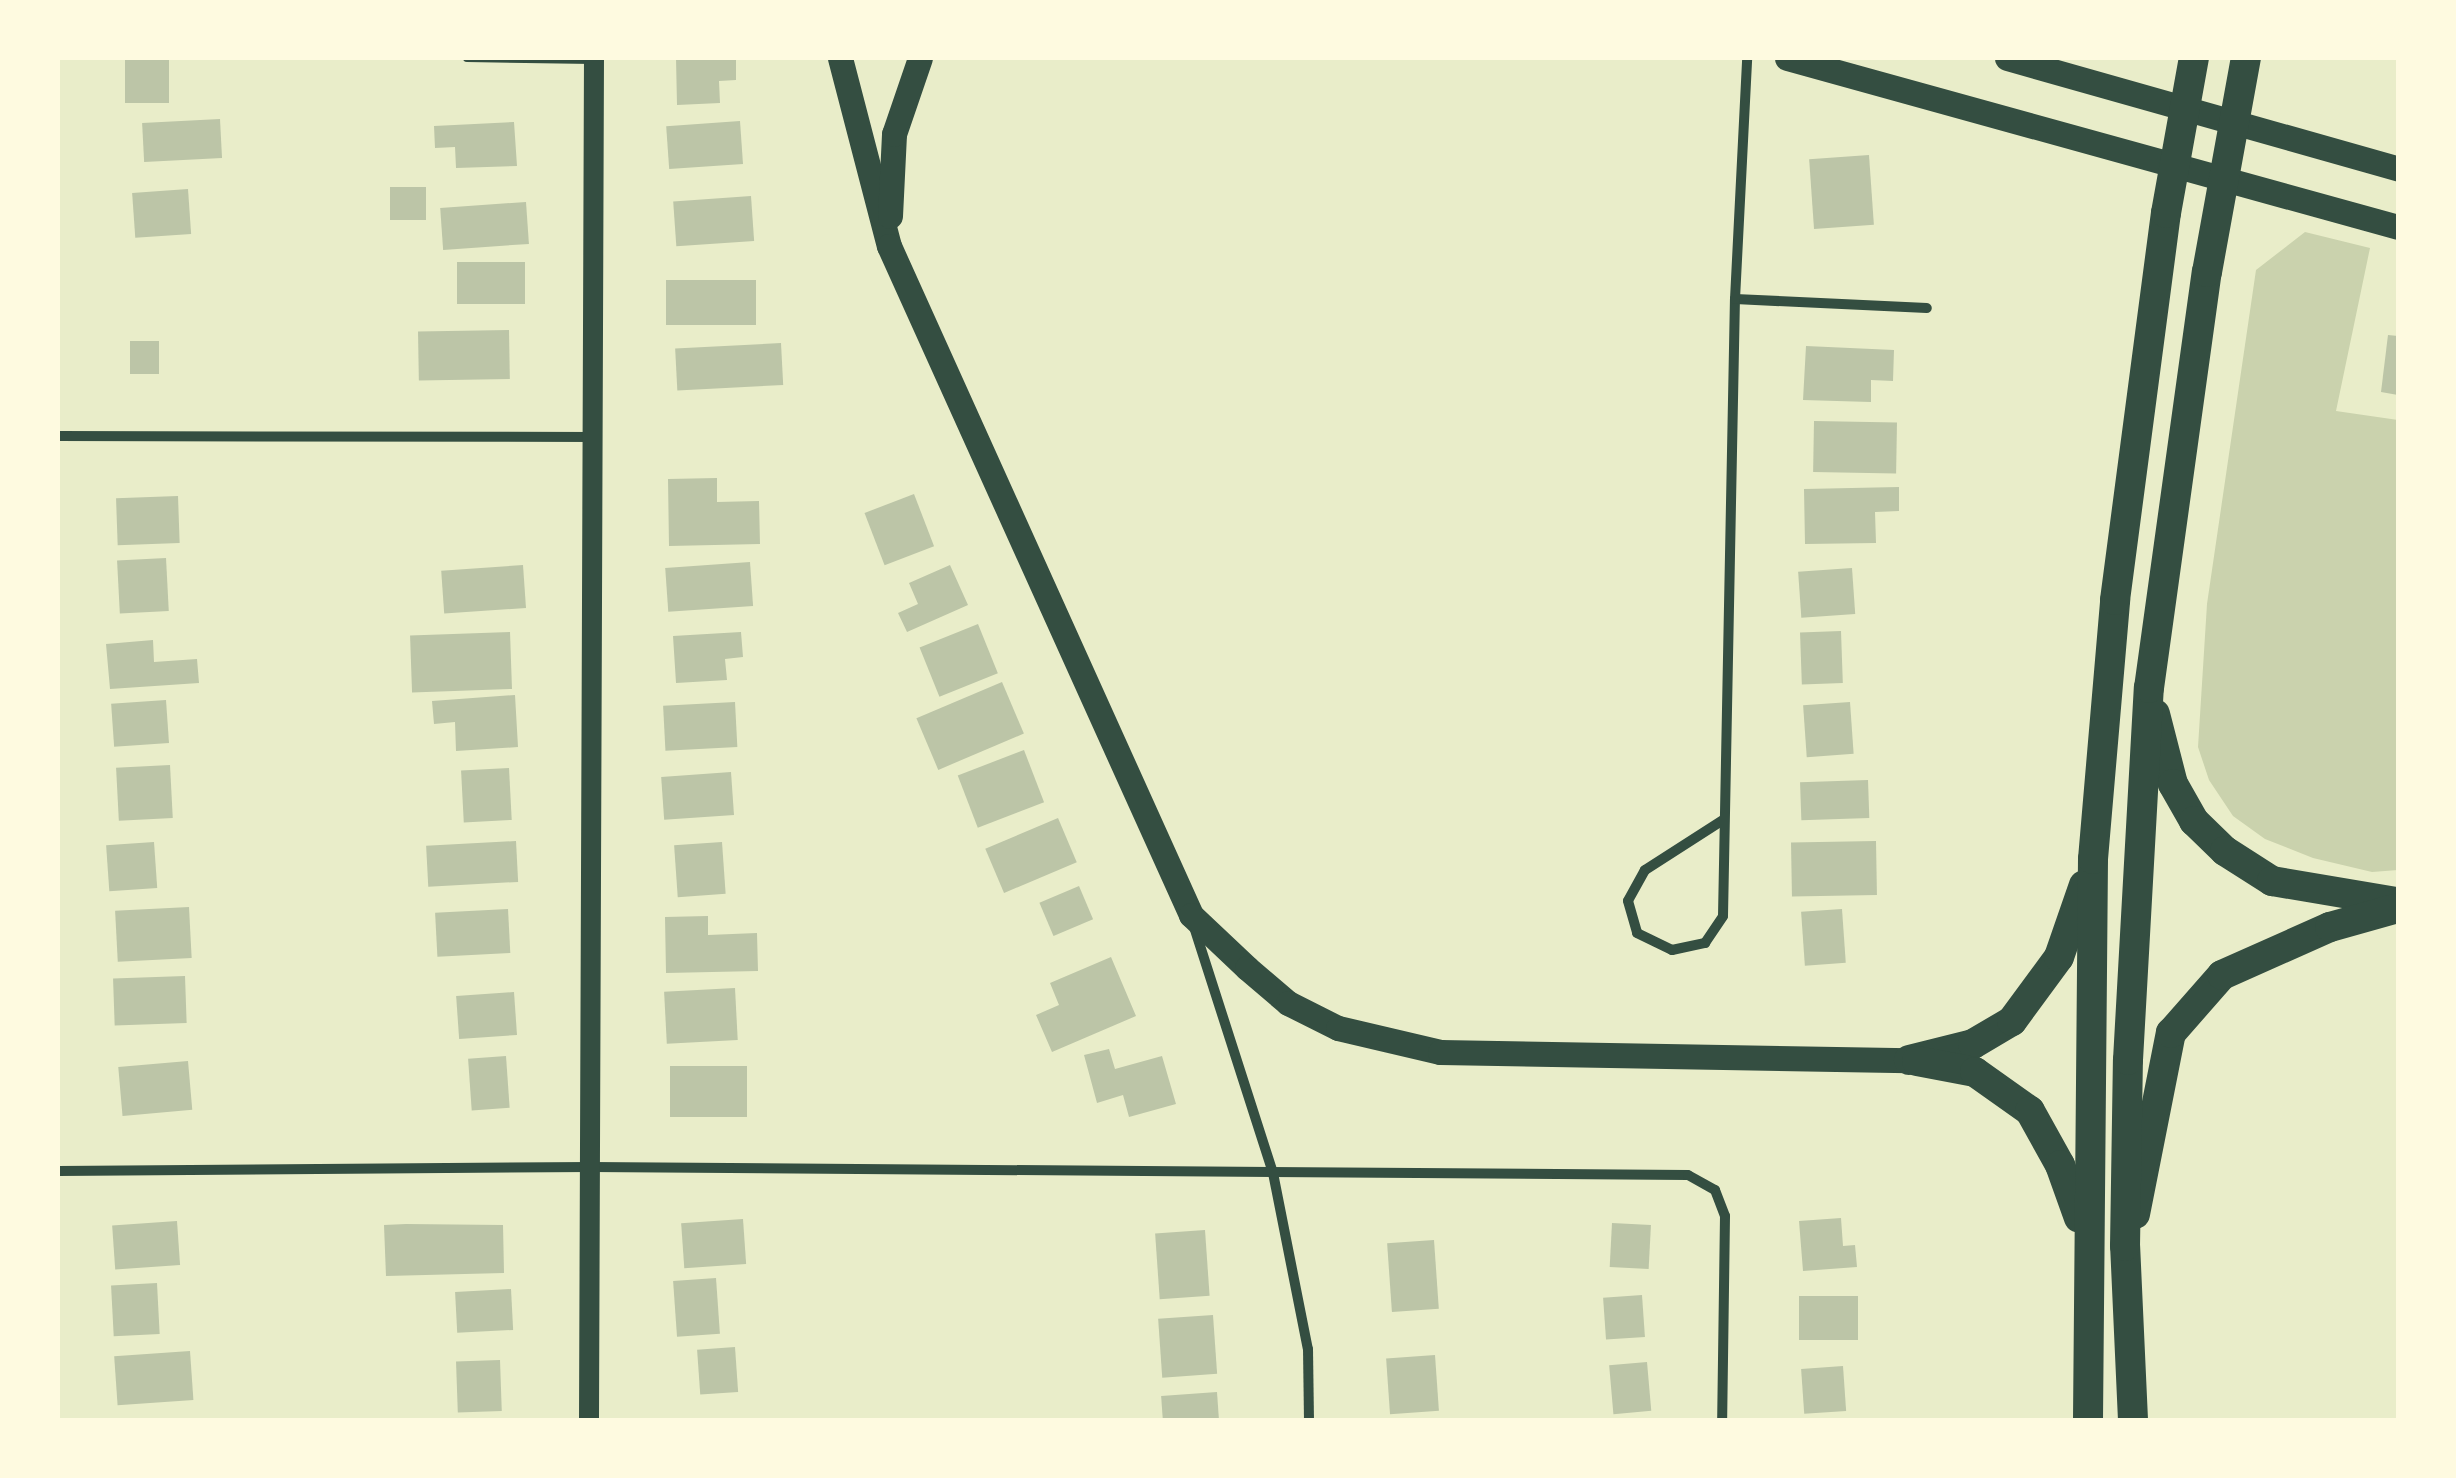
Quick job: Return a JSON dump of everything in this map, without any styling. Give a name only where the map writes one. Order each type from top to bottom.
[{"type":"highway","points":[[2088,1420],[2085,1236],[2092,859],[2114,600],[2166,214],[2194,58]]},
{"type":"highway","points":[[2133,1420],[2126,1246],[2134,876],[2149,688],[2207,272],[2246,58]]},
{"type":"highway","points":[[2149,688],[2172,784],[2194,821],[2225,850],[2272,881],[2398,906]]},
{"type":"highway","points":[[1909,1060],[1973,1044],[2012,1021],[2059,958],[2092,859]]},
{"type":"highway","points":[[2126,1246],[2148,1174],[2155,1097],[2171,1033],[2222,975],[2330,927],[2398,906]]},
{"type":"highway","points":[[1909,1060],[1975,1072],[2030,1111],[2060,1165],[2085,1236]]},
{"type":"main road","points":[[840,58],[889,246],[1190,915],[1288,1002],[1384,1043],[1572,1057],[1909,1060]]},
{"type":"main road","points":[[889,246],[894,134],[920,58]]},
{"type":"main road","points":[[1787,58],[2398,227]]},
{"type":"main road","points":[[2007,58],[2398,170]]},
{"type":"main road","points":[[588,1420],[596,438],[594,59]]},
{"type":"street","points":[[1723,820],[1645,870],[1628,901],[1637,933],[1672,950],[1705,943],[1722,916],[1734,299],[1747,58]]},
{"type":"street","points":[[1734,299],[1927,308]]},
{"type":"street","points":[[58,436],[596,438]]},
{"type":"street","points":[[1190,915],[1273,1174],[1308,1348],[1310,1420]]},
{"type":"street","points":[[58,1171],[591,1167],[1688,1175],[1715,1190],[1725,1216],[1722,1420]]},
{"type":"lane","points":[[468,58],[594,59]]},
{"type":"green space","points":[[2305,232],[2370,248],[2336,411],[2398,420],[2398,870],[2372,872],[2313,858],[2265,839],[2233,816],[2209,780],[2198,747],[2207,604],[2256,270]]},
{"type":"building","points":[[125,58],[169,58],[169,103],[125,103]]},
{"type":"building","points":[[676,58],[736,58],[736,80],[719,81],[720,103],[677,105]]},
{"type":"building","points":[[220,119],[222,158],[144,162],[142,123]]},
{"type":"building","points":[[740,121],[743,164],[669,169],[666,126]]},
{"type":"building","points":[[514,122],[517,166],[456,168],[455,147],[435,148],[434,126]]},
{"type":"building","points":[[1869,155],[1874,225],[1814,229],[1809,159]]},
{"type":"building","points":[[390,187],[426,187],[426,220],[390,220]]},
{"type":"building","points":[[188,189],[191,234],[135,238],[132,193]]},
{"type":"building","points":[[751,196],[754,241],[676,246],[673,201]]},
{"type":"building","points":[[526,202],[529,244],[443,250],[440,208]]},
{"type":"building","points":[[457,262],[525,262],[525,304],[457,304]]},
{"type":"building","points":[[666,280],[756,280],[756,325],[666,325]]},
{"type":"building","points":[[509,330],[510,379],[419,381],[418,332]]},
{"type":"building","points":[[2388,335],[2398,336],[2398,395],[2381,392]]},
{"type":"building","points":[[130,341],[159,341],[159,374],[130,374]]},
{"type":"building","points":[[781,343],[783,385],[677,390],[675,349]]},
{"type":"building","points":[[1806,346],[1894,350],[1893,381],[1871,380],[1871,402],[1803,400]]},
{"type":"building","points":[[1814,421],[1897,422],[1896,473],[1813,472]]},
{"type":"building","points":[[717,478],[717,502],[759,501],[760,544],[669,546],[668,479]]},
{"type":"building","points":[[1899,487],[1899,511],[1875,512],[1876,543],[1805,544],[1804,489]]},
{"type":"building","points":[[914,494],[934,546],[885,565],[865,513]]},
{"type":"building","points":[[178,496],[180,543],[118,545],[116,498]]},
{"type":"building","points":[[166,558],[169,611],[120,613],[117,561]]},
{"type":"building","points":[[750,562],[753,606],[668,612],[665,568]]},
{"type":"building","points":[[523,565],[526,608],[444,614],[441,571]]},
{"type":"building","points":[[950,565],[968,605],[907,632],[898,613],[918,604],[909,583]]},
{"type":"building","points":[[1852,568],[1855,614],[1801,618],[1798,572]]},
{"type":"building","points":[[978,624],[998,673],[939,697],[920,648]]},
{"type":"building","points":[[1841,631],[1843,683],[1802,684],[1800,632]]},
{"type":"building","points":[[510,632],[512,689],[412,692],[410,635]]},
{"type":"building","points":[[741,632],[743,657],[725,659],[727,680],[676,683],[673,636]]},
{"type":"building","points":[[153,640],[154,662],[197,659],[199,683],[110,689],[106,644]]},
{"type":"building","points":[[1002,682],[1024,734],[938,770],[916,718]]},
{"type":"building","points":[[515,695],[518,747],[456,751],[455,722],[434,724],[432,701]]},
{"type":"building","points":[[166,700],[169,743],[114,747],[111,704]]},
{"type":"building","points":[[735,702],[737,747],[665,751],[663,706]]},
{"type":"building","points":[[1850,702],[1854,754],[1807,757],[1803,705]]},
{"type":"building","points":[[1024,750],[1044,802],[978,828],[958,775]]},
{"type":"building","points":[[170,765],[173,818],[119,821],[116,768]]},
{"type":"building","points":[[509,768],[512,820],[464,822],[461,771]]},
{"type":"building","points":[[731,772],[734,815],[664,820],[661,777]]},
{"type":"building","points":[[1868,780],[1869,818],[1801,820],[1800,782]]},
{"type":"building","points":[[1058,818],[1077,862],[1004,893],[985,849]]},
{"type":"building","points":[[516,841],[518,882],[428,887],[426,846]]},
{"type":"building","points":[[1876,841],[1877,895],[1792,896],[1791,842]]},
{"type":"building","points":[[154,842],[157,888],[109,891],[106,845]]},
{"type":"building","points":[[722,842],[726,894],[678,897],[674,845]]},
{"type":"building","points":[[1079,886],[1093,919],[1053,936],[1039,903]]},
{"type":"building","points":[[189,907],[192,958],[118,962],[115,911]]},
{"type":"building","points":[[508,909],[510,953],[437,957],[435,913]]},
{"type":"building","points":[[1842,909],[1846,963],[1805,966],[1801,912]]},
{"type":"building","points":[[708,916],[708,935],[757,933],[758,971],[666,973],[665,917]]},
{"type":"building","points":[[1111,957],[1136,1016],[1052,1052],[1036,1015],[1059,1005],[1050,983]]},
{"type":"building","points":[[185,976],[187,1023],[115,1025],[113,979]]},
{"type":"building","points":[[735,988],[738,1040],[667,1044],[664,992]]},
{"type":"building","points":[[514,992],[517,1035],[459,1039],[456,996]]},
{"type":"building","points":[[1109,1049],[1115,1069],[1162,1056],[1176,1104],[1129,1117],[1123,1095],[1097,1103],[1084,1055]]},
{"type":"building","points":[[506,1056],[510,1108],[472,1111],[468,1059]]},
{"type":"building","points":[[188,1061],[192,1110],[123,1116],[118,1067]]},
{"type":"building","points":[[670,1066],[747,1066],[747,1117],[670,1117]]},
{"type":"building","points":[[1841,1218],[1843,1246],[1855,1245],[1857,1267],[1803,1271],[1799,1221]]},
{"type":"building","points":[[743,1219],[746,1264],[684,1268],[681,1223]]},
{"type":"building","points":[[177,1221],[180,1265],[115,1269],[112,1226]]},
{"type":"building","points":[[1612,1223],[1651,1225],[1649,1269],[1610,1267]]},
{"type":"building","points":[[384,1225],[503,1225],[504,1273],[386,1276]]},
{"type":"building","points":[[1205,1230],[1210,1296],[1160,1299],[1155,1233]]},
{"type":"building","points":[[1434,1240],[1439,1309],[1392,1312],[1387,1243]]},
{"type":"building","points":[[716,1278],[720,1334],[677,1337],[673,1281]]},
{"type":"building","points":[[157,1283],[160,1334],[114,1336],[111,1285]]},
{"type":"building","points":[[511,1289],[513,1330],[457,1333],[455,1292]]},
{"type":"building","points":[[1642,1295],[1645,1337],[1606,1340],[1603,1298]]},
{"type":"building","points":[[1799,1296],[1858,1296],[1858,1340],[1799,1340]]},
{"type":"building","points":[[1213,1315],[1217,1374],[1162,1378],[1158,1319]]},
{"type":"building","points":[[735,1347],[738,1392],[700,1395],[697,1350]]},
{"type":"building","points":[[190,1351],[193,1400],[118,1405],[114,1356]]},
{"type":"building","points":[[1435,1355],[1439,1411],[1390,1414],[1386,1358]]},
{"type":"building","points":[[500,1360],[502,1411],[458,1413],[456,1362]]},
{"type":"building","points":[[1647,1362],[1651,1411],[1613,1414],[1609,1365]]},
{"type":"building","points":[[1843,1366],[1846,1411],[1804,1414],[1801,1369]]},
{"type":"building","points":[[1217,1392],[1219,1420],[1163,1420],[1161,1396]]}]
